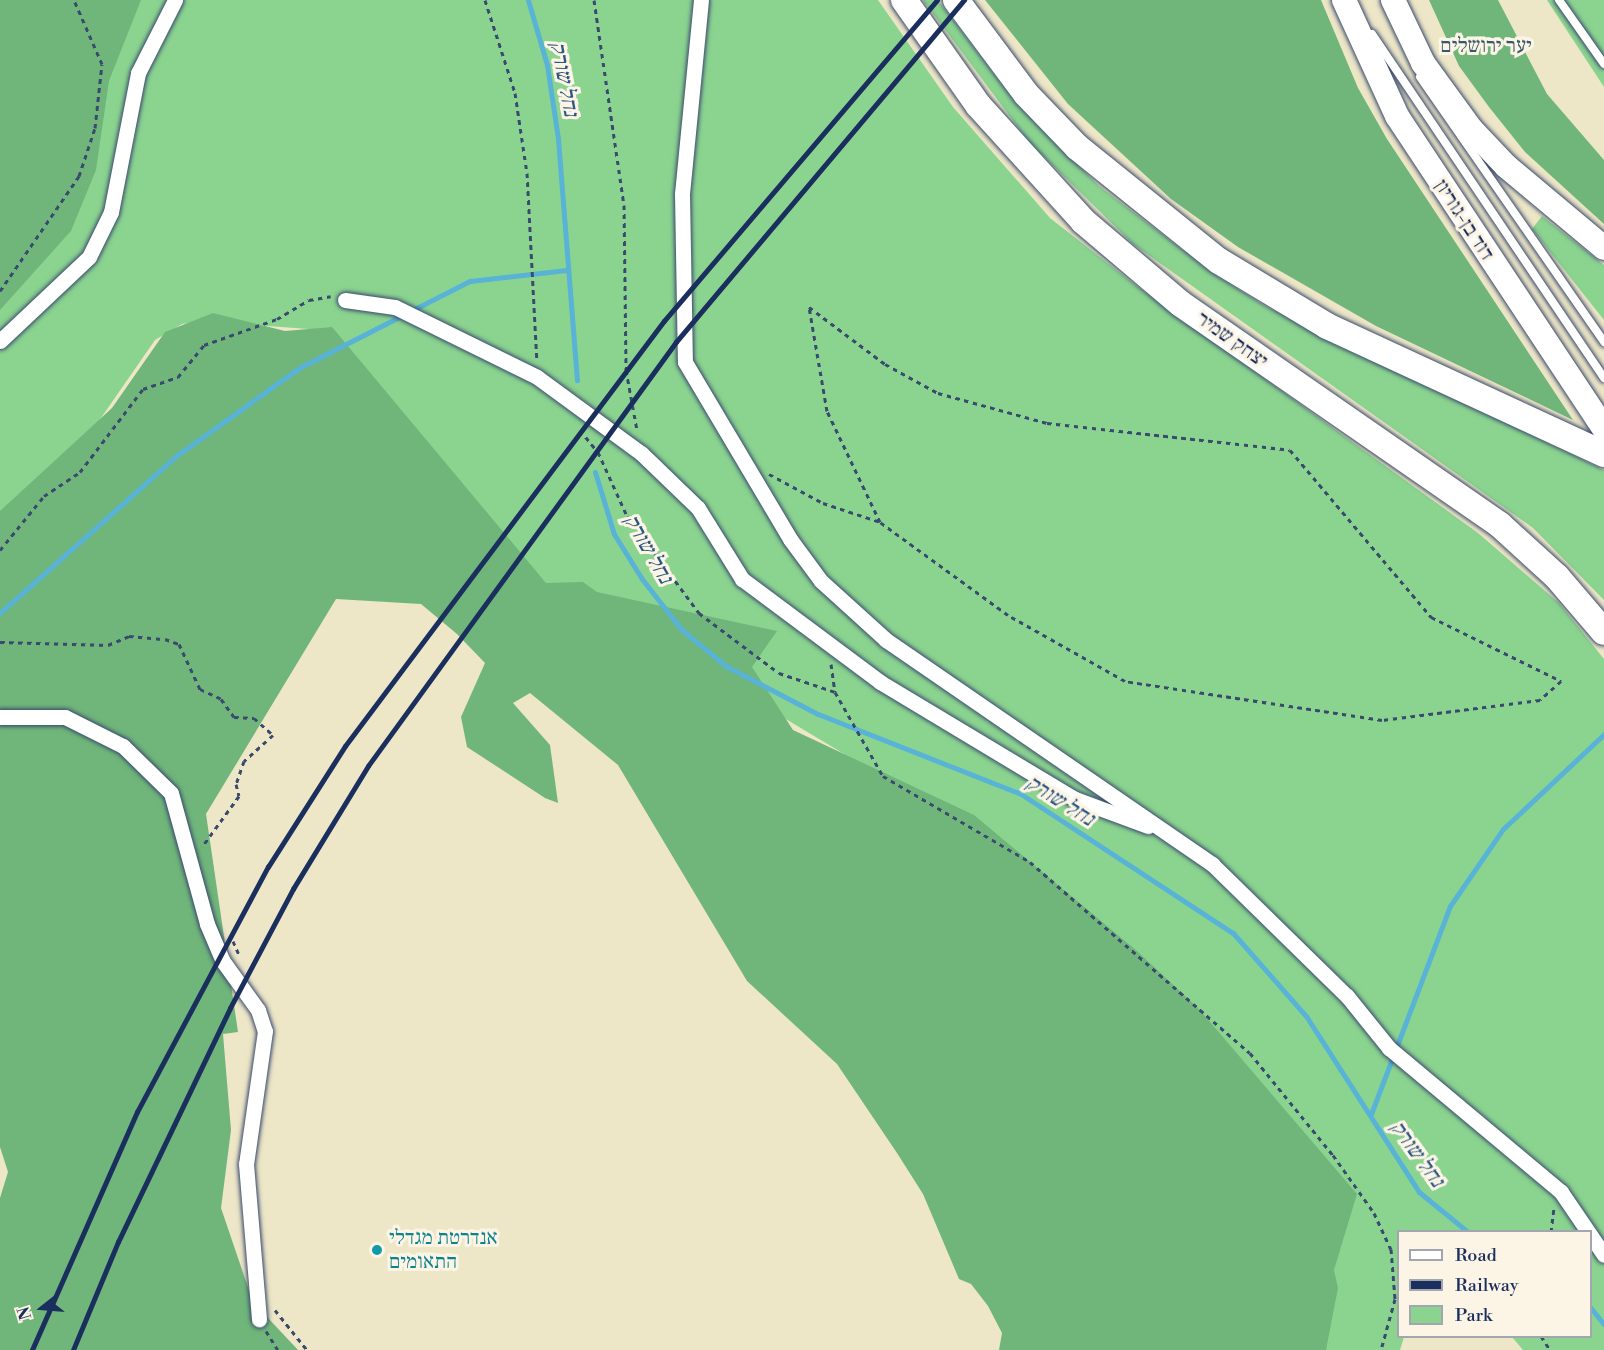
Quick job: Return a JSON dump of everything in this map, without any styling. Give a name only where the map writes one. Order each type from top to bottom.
[{"type":"highway","name":"יצחק שמיר","points":[[904,0],[993,123],[1083,221],[1181,304],[1446,486],[1557,577],[1604,632]]},
{"type":"highway","points":[[956,0],[1026,94],[1077,147],[1219,261],[1327,326],[1604,454]]},
{"type":"main road","name":"דוד בן-גוריון","points":[[1344,0],[1378,84],[1472,231],[1604,429]]},
{"type":"main road","points":[[1393,0],[1423,63],[1471,129],[1523,182],[1604,248]]},
{"type":"street","points":[[0,341],[89,257],[111,212],[138,73],[176,0]]},
{"type":"street","points":[[701,0],[682,194],[685,362],[752,469],[790,539],[821,581],[886,640],[1212,864],[1347,996],[1389,1048],[1561,1192],[1587,1230]]},
{"type":"street","points":[[345,300],[395,307],[537,377],[641,453],[698,508],[742,579],[880,682],[1075,799],[1174,836]]},
{"type":"street","points":[[0,717],[65,717],[123,746],[171,793],[207,924],[222,960],[258,1010],[265,1031],[246,1164],[259,1319]]},
{"type":"street","points":[[1592,1237],[1604,1255]]},
{"type":"lane","points":[[1356,0],[1401,83],[1604,378]]},
{"type":"lane","points":[[1386,0],[1435,104],[1604,342]]},
{"type":"lane","points":[[1559,0],[1604,64]]},
{"type":"path","points":[[0,291],[79,176],[95,128],[102,64],[74,0]]},
{"type":"path","points":[[594,0],[624,205],[626,370],[641,453]]},
{"type":"path","points":[[0,550],[44,496],[80,472],[143,389],[178,377],[204,345],[277,319],[309,300],[326,294],[345,300]]},
{"type":"path","points":[[752,469],[781,478],[823,503],[880,522],[1008,615],[1125,681],[1382,720],[1540,700],[1561,681],[1431,617],[1290,450],[1047,423],[938,393],[885,364],[808,307],[827,411],[880,522]]},
{"type":"path","points":[[831,644],[835,692]]},
{"type":"green space","points":[[0,0],[141,0],[109,81],[96,170],[71,231],[0,310]]},
{"type":"green space","points":[[124,0],[878,0],[953,107],[1050,218],[1138,287],[1478,533],[1559,603],[1604,659],[1604,1350],[1523,1350],[1513,1338],[1592,1338],[1592,1230],[1397,1230],[1397,1338],[1404,1338],[1400,1350],[1300,1350],[966,827],[769,709],[550,592],[322,330],[202,321],[182,324],[155,340],[85,441],[0,513],[0,271]]},
{"type":"green space","points":[[923,0],[938,0],[1016,103],[1099,186],[1214,274],[1265,306],[1604,470],[1604,600],[1533,528],[1133,244],[1029,142]]},
{"type":"green space","points":[[985,0],[1321,0],[1358,88],[1387,139],[1573,420],[1376,326],[1238,247],[1171,199],[1068,104]]},
{"type":"green space","name":"יער ירושלים","points":[[1429,0],[1498,0],[1547,94],[1604,160],[1604,224],[1525,152],[1489,107],[1459,66]]},
{"type":"green space","points":[[1547,0],[1604,0],[1604,87]]},
{"type":"green space","points":[[1542,216],[1604,265],[1604,320],[1532,229]]},
{"type":"green space","points":[[213,313],[285,331],[332,327],[546,583],[583,582],[597,592],[777,631],[752,667],[793,730],[974,815],[1137,951],[1199,1009],[1357,1194],[1334,1270],[1338,1288],[1326,1350],[999,1350],[1002,1333],[988,1306],[971,1284],[959,1279],[923,1194],[897,1153],[837,1064],[747,981],[618,765],[530,693],[513,703],[550,745],[558,803],[545,798],[467,747],[461,717],[485,663],[457,634],[421,604],[336,599],[206,814],[238,1032],[223,1034],[231,1130],[221,1208],[253,1302],[298,1350],[0,1350],[0,1198],[8,1172],[0,1147],[0,511],[112,408],[165,332]]},
{"type":"waterway","name":"נחל שורק","points":[[528,0],[547,65],[558,139],[577,380]]},
{"type":"waterway","points":[[0,613],[176,456],[299,368],[470,281],[566,270]]},
{"type":"waterway","name":"נחל שורק","points":[[595,472],[614,534],[642,579],[682,630],[726,666],[818,714],[1021,794],[1233,933],[1306,1016],[1419,1192],[1466,1230]]},
{"type":"waterway","points":[[1371,1114],[1450,906],[1503,829],[1604,734]]},
{"type":"waterway","name":"נחל שורק","points":[[1592,1309],[1604,1324]]},
{"type":"railway","points":[[32,1350],[137,1112],[268,867],[345,746],[664,321],[937,0]]},
{"type":"railway","points":[[73,1350],[118,1242],[230,1008],[293,889],[368,766],[676,342],[964,0]]},
{"type":"place","name":"אנדרטת מגדלי התאומים","points":[[377,1250]]}]
